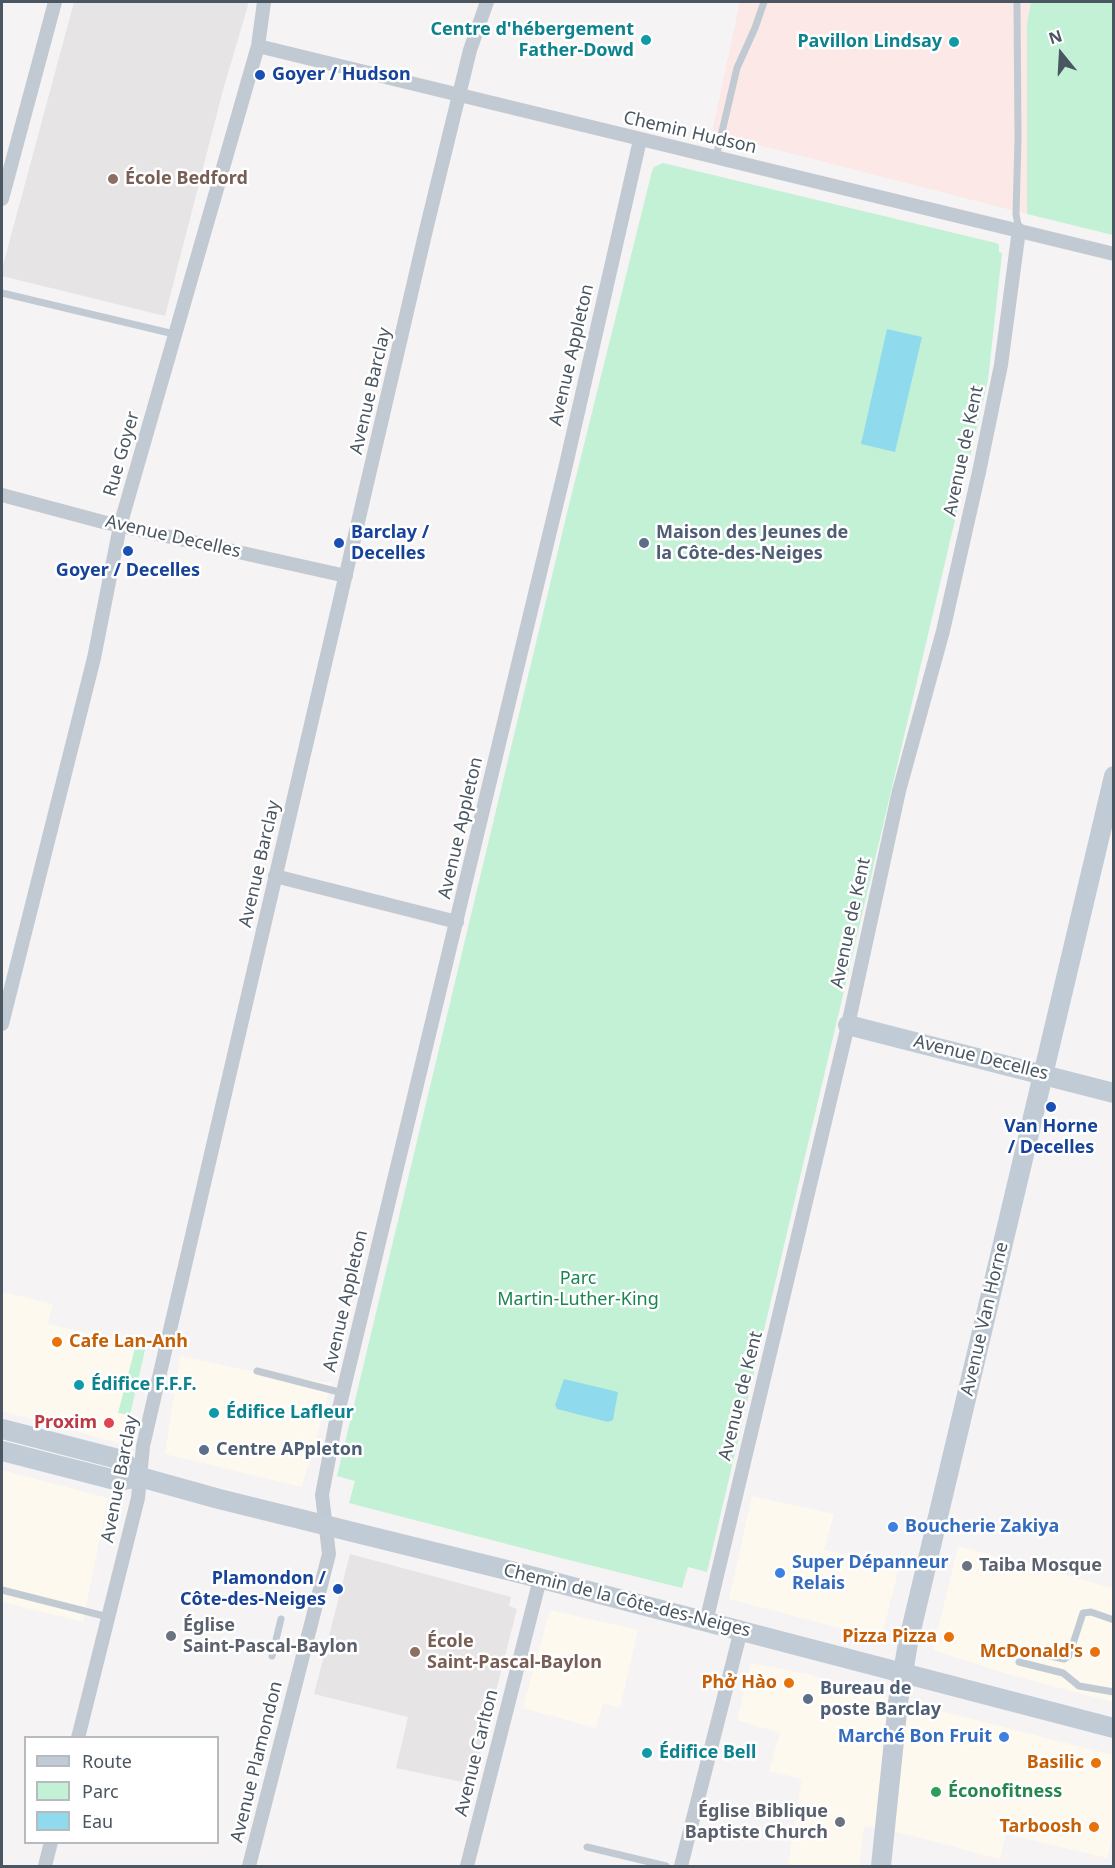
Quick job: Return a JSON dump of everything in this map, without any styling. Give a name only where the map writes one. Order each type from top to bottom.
[{"type":"main road","name":"Avenue Van Horne","points":[[881,1866],[908,1643],[1113,776]]},
{"type":"main road","name":"Avenue Decelles","points":[[848,1025],[1113,1093]]},
{"type":"main road","name":"Chemin de la Côte-des-Neiges","points":[[2,1429],[122,1460],[140,1477]]},
{"type":"main road","name":"Chemin de la Côte-des-Neiges","points":[[2,1450],[119,1481],[140,1477],[219,1499],[741,1630],[1113,1728]]},
{"type":"street","points":[[2,199],[55,2]]},
{"type":"street","name":"Rue Goyer","points":[[2,1024],[91,669],[120,525],[258,46],[264,2]]},
{"type":"street","name":"Avenue Barclay","points":[[78,1736],[138,1498],[143,1446],[459,95],[470,50],[487,2]]},
{"type":"street","name":"Chemin Hudson","points":[[258,46],[1113,254]]},
{"type":"street","name":"Avenue Appleton","points":[[326,1525],[322,1495],[343,1393],[565,469],[640,140]]},
{"type":"street","name":"Avenue de Kent","points":[[706,1622],[848,1025],[899,791],[943,631],[979,472],[1000,365],[1019,230]]},
{"type":"street","name":"Avenue Decelles","points":[[2,495],[120,525],[346,576]]},
{"type":"street","points":[[275,876],[457,922]]},
{"type":"street","name":"Avenue Plamondon","points":[[249,1866],[329,1554],[326,1525]]},
{"type":"street","name":"Avenue Carlton","points":[[467,1866],[540,1579]]},
{"type":"street","points":[[681,1866],[741,1630]]},
{"type":"street","points":[[45,1866],[50,1844]]},
{"type":"lane","points":[[716,157],[737,68],[764,2]]},
{"type":"lane","points":[[1017,2],[1016,214],[1019,230]]},
{"type":"lane","points":[[2,293],[174,334]]},
{"type":"lane","points":[[257,1371],[343,1393]]},
{"type":"lane","points":[[2,1590],[108,1617]]},
{"type":"lane","points":[[1022,1650],[1064,1659],[1069,1656],[1083,1613],[1091,1612],[1113,1620]]},
{"type":"lane","points":[[272,1656],[281,1619]]},
{"type":"lane","points":[[1019,1662],[1063,1673],[1079,1686],[1113,1692]]},
{"type":"lane","points":[[587,1847],[666,1866]]},
{"type":"shaded area","name":"École Bedford","points":[[74,2],[249,2],[223,90],[165,316],[2,276]]},
{"type":"shaded area","points":[[740,2],[1031,2],[1027,24],[1027,214],[712,133]]},
{"type":"shaded area","points":[[2,1292],[53,1304],[48,1324],[146,1346],[130,1415],[119,1443],[2,1411]]},
{"type":"shaded area","points":[[180,1356],[256,1372],[332,1383],[302,1487],[165,1454]]},
{"type":"shaded area","points":[[2,1470],[108,1498],[83,1622],[2,1602]]},
{"type":"shaded area","points":[[752,1496],[834,1514],[824,1550],[899,1568],[881,1639],[729,1599]]},
{"type":"shaded area","points":[[958,1546],[1113,1588],[1113,1702],[1007,1674],[933,1650]]},
{"type":"shaded area","name":"École Saint-Pascal-Baylon","points":[[350,1554],[511,1597],[509,1606],[517,1609],[472,1784],[396,1768],[408,1717],[314,1694]]},
{"type":"shaded area","points":[[550,1610],[638,1630],[620,1708],[603,1703],[596,1728],[523,1708]]},
{"type":"shaded area","points":[[751,1663],[808,1674],[870,1693],[1113,1755],[1113,1833],[1107,1858],[1006,1834],[1000,1859],[905,1834],[864,1826],[859,1866],[788,1864],[802,1779],[769,1771],[780,1733],[737,1720]]},
{"type":"green space","points":[[1031,2],[1113,2],[1113,235],[1027,214],[1027,24]]},
{"type":"green space","name":"Parc Martin-Luther-King","points":[[663,163],[996,243],[999,245],[999,252],[1002,253],[988,380],[707,1572],[688,1567],[682,1588],[349,1503],[355,1481],[337,1476],[567,513],[652,171],[654,167]]},
{"type":"green space","points":[[136,1344],[146,1346],[130,1415],[118,1413]]},
{"type":"water","points":[[887,329],[922,337],[895,452],[861,444]]},
{"type":"water","points":[[564,1379],[618,1392],[613,1420],[608,1422],[557,1409],[555,1405]]},
{"type":"place","name":"Centre d'hébergement Father-Dowd","points":[[646,40]]},
{"type":"place","name":"Pavillon Lindsay","points":[[954,42]]},
{"type":"place","name":"Goyer / Hudson","points":[[260,75]]},
{"type":"place","name":"École Bedford","points":[[113,179]]},
{"type":"place","name":"Barclay / Decelles","points":[[339,543]]},
{"type":"place","name":"Maison des Jeunes de la Côte-des-Neiges","points":[[644,543]]},
{"type":"place","name":"Goyer / Decelles","points":[[128,551]]},
{"type":"place","name":"Van Horne / Decelles","points":[[1051,1107]]},
{"type":"place","name":"Cafe Lan-Anh","points":[[57,1342]]},
{"type":"place","name":"Édifice F.F.F.","points":[[79,1385]]},
{"type":"place","name":"Édifice Lafleur","points":[[214,1413]]},
{"type":"place","name":"Proxim","points":[[109,1423]]},
{"type":"place","name":"Centre APpleton","points":[[204,1450]]},
{"type":"place","name":"Boucherie Zakiya","points":[[893,1527]]},
{"type":"place","name":"Taiba Mosque","points":[[967,1566]]},
{"type":"place","name":"Super Dépanneur Relais","points":[[780,1573]]},
{"type":"place","name":"Plamondon / Côte-des-Neiges","points":[[338,1589]]},
{"type":"place","name":"Église Saint-Pascal-Baylon","points":[[171,1636]]},
{"type":"place","name":"Pizza Pizza","points":[[949,1637]]},
{"type":"place","name":"École Saint-Pascal-Baylon","points":[[415,1652]]},
{"type":"place","name":"McDonald's","points":[[1095,1652]]},
{"type":"place","name":"Phở Hào","points":[[789,1683]]},
{"type":"place","name":"Bureau de poste Barclay","points":[[808,1699]]},
{"type":"place","name":"Marché Bon Fruit","points":[[1004,1737]]},
{"type":"place","name":"Édifice Bell","points":[[647,1753]]},
{"type":"place","name":"Basilic","points":[[1096,1763]]},
{"type":"place","name":"Éconofitness","points":[[936,1792]]},
{"type":"place","name":"Église Biblique Baptiste Church","points":[[840,1822]]},
{"type":"place","name":"Tarboosh","points":[[1094,1827]]}]
